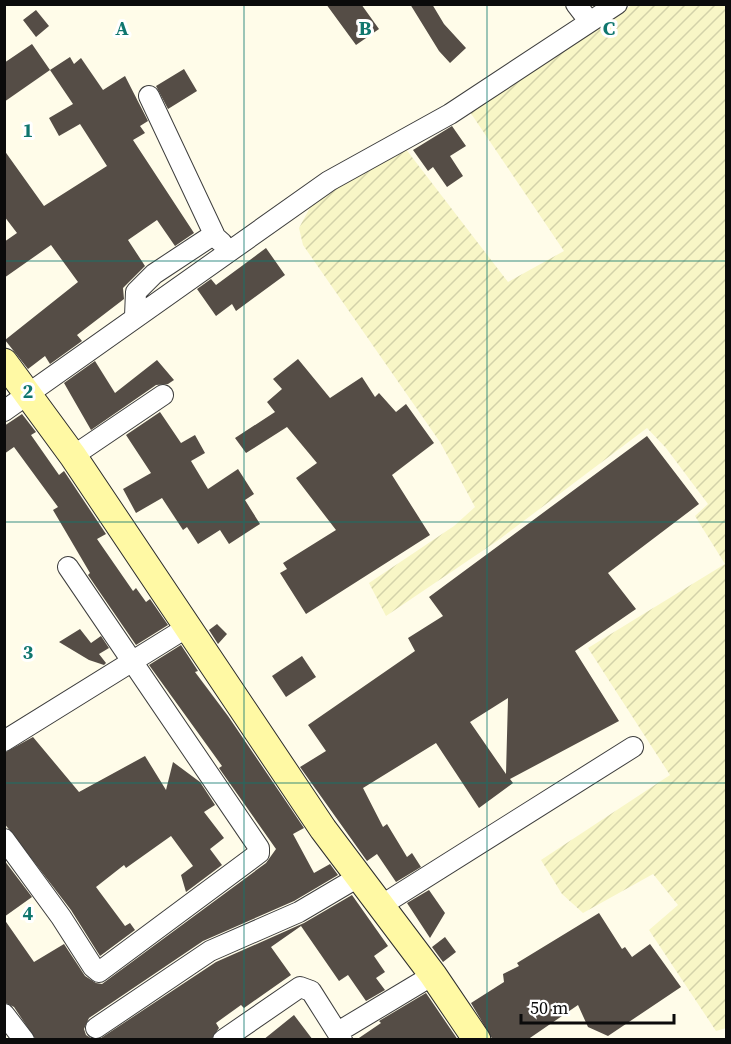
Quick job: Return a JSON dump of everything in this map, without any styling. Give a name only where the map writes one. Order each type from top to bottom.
[{"type":"street","points":[[576,4],[589,21]]},
{"type":"street","points":[[4,411],[28,396],[134,308],[221,242],[450,114],[617,4]]},
{"type":"street","points":[[149,96],[221,242]]},
{"type":"street","points":[[4,362],[73,456],[186,628],[323,829],[382,905],[477,1040]]},
{"type":"street","points":[[73,456],[163,395]]},
{"type":"street","points":[[4,839],[61,916],[93,967],[99,972],[212,886],[256,857],[259,848],[136,660],[68,567]]},
{"type":"street","points":[[4,741],[186,628]]},
{"type":"street","points":[[382,905],[633,747]]},
{"type":"street","points":[[96,1028],[210,951],[299,912],[360,876]]},
{"type":"street","points":[[223,1040],[300,987],[311,991],[346,1030],[433,975]]},
{"type":"street","points":[[4,1014],[24,1040]]},
{"type":"shaded area","points":[[632,5],[726,5],[726,1028],[716,1031],[649,930],[678,905],[653,874],[583,913],[562,894],[541,860],[670,775],[588,648],[725,564],[695,516],[708,504],[666,448],[647,428],[497,541],[386,616],[369,583],[454,526],[475,507],[440,442],[303,245],[299,228],[314,200],[405,148],[508,282],[564,251],[470,112]]},
{"type":"building","points":[[326,4],[361,4],[379,29],[356,45]]},
{"type":"building","points":[[410,4],[432,4],[444,24],[466,48],[450,63],[439,51]]},
{"type":"building","points":[[36,10],[49,26],[36,37],[23,20]]},
{"type":"building","points":[[32,44],[50,70],[4,102],[4,63]]},
{"type":"building","points":[[70,57],[74,64],[81,58],[103,90],[125,76],[148,121],[140,126],[145,133],[133,140],[194,233],[175,246],[157,220],[128,240],[145,266],[123,288],[124,299],[77,335],[82,341],[50,364],[45,356],[28,369],[5,340],[78,282],[51,245],[4,278],[4,242],[17,233],[4,216],[4,150],[44,206],[107,166],[80,124],[59,136],[49,118],[73,104],[50,70]]},
{"type":"building","points":[[184,69],[197,91],[168,109],[156,86]]},
{"type":"building","points":[[452,126],[466,146],[450,156],[463,176],[447,187],[433,167],[428,171],[413,150]]},
{"type":"building","points":[[266,248],[285,275],[236,311],[232,304],[216,316],[197,289],[211,279],[216,285]]},
{"type":"building","points":[[298,359],[330,398],[362,377],[375,397],[379,393],[396,412],[406,404],[434,443],[392,475],[430,535],[306,614],[280,573],[287,569],[283,563],[336,530],[296,478],[317,463],[287,427],[246,453],[235,438],[275,412],[267,402],[282,389],[273,379]]},
{"type":"building","points":[[157,360],[174,380],[168,384],[156,385],[91,430],[64,383],[95,361],[115,393]]},
{"type":"building","points":[[160,412],[181,443],[195,435],[205,453],[191,461],[208,489],[238,469],[254,494],[245,500],[260,524],[229,544],[220,530],[198,544],[187,527],[183,530],[162,498],[136,513],[123,489],[151,473],[126,435]]},
{"type":"building","points":[[22,414],[36,432],[31,435],[59,475],[64,471],[106,534],[97,539],[133,591],[136,588],[146,602],[150,599],[168,625],[136,645],[88,575],[90,573],[53,510],[58,507],[14,447],[4,454],[4,426]]},
{"type":"building","points":[[647,436],[699,504],[608,573],[636,609],[575,651],[619,721],[510,779],[513,783],[479,808],[436,743],[363,788],[383,827],[387,824],[407,857],[412,853],[421,867],[396,882],[377,854],[367,861],[300,767],[326,751],[308,725],[415,651],[408,638],[443,616],[429,597]],"holes":[[[508,698],[506,774],[470,722]]]},
{"type":"building","points":[[217,624],[227,634],[218,644],[209,630]]},
{"type":"building","points":[[80,629],[91,643],[101,636],[109,648],[99,654],[106,663],[104,665],[89,660],[59,642]]},
{"type":"building","points":[[181,645],[198,671],[195,672],[228,716],[304,828],[293,834],[314,873],[330,864],[338,875],[294,901],[203,941],[89,1018],[84,1029],[86,1035],[94,1040],[36,1040],[14,1007],[4,1002],[4,919],[34,962],[64,944],[85,976],[102,984],[266,863],[276,849],[219,768],[222,766],[149,665]]},
{"type":"building","points":[[302,656],[316,677],[286,697],[272,676]]},
{"type":"building","points":[[33,737],[79,792],[145,756],[166,790],[173,762],[200,782],[215,805],[204,812],[224,838],[210,849],[222,865],[186,892],[181,875],[193,866],[171,836],[126,868],[124,865],[96,887],[125,926],[130,923],[135,930],[100,956],[71,910],[4,823],[4,753]]},
{"type":"building","points":[[4,860],[32,897],[4,917]]},
{"type":"building","points":[[429,890],[445,913],[430,938],[407,903]]},
{"type":"building","points":[[352,895],[388,946],[374,956],[385,972],[376,978],[385,990],[366,1001],[348,975],[339,981],[301,926],[271,947],[291,975],[244,1008],[241,1005],[216,1023],[219,1028],[211,1040],[98,1040],[216,962],[304,923]]},
{"type":"building","points":[[599,913],[622,949],[625,947],[632,957],[650,944],[681,987],[608,1036],[588,1027],[578,1005],[527,1040],[493,1040],[471,1003],[504,982],[503,974],[519,966],[517,963]]},
{"type":"building","points":[[445,937],[456,952],[443,962],[432,947]]},
{"type":"building","points":[[426,993],[458,1040],[356,1040],[381,1023],[379,1021]]},
{"type":"building","points":[[294,1015],[313,1040],[263,1040]]}]
